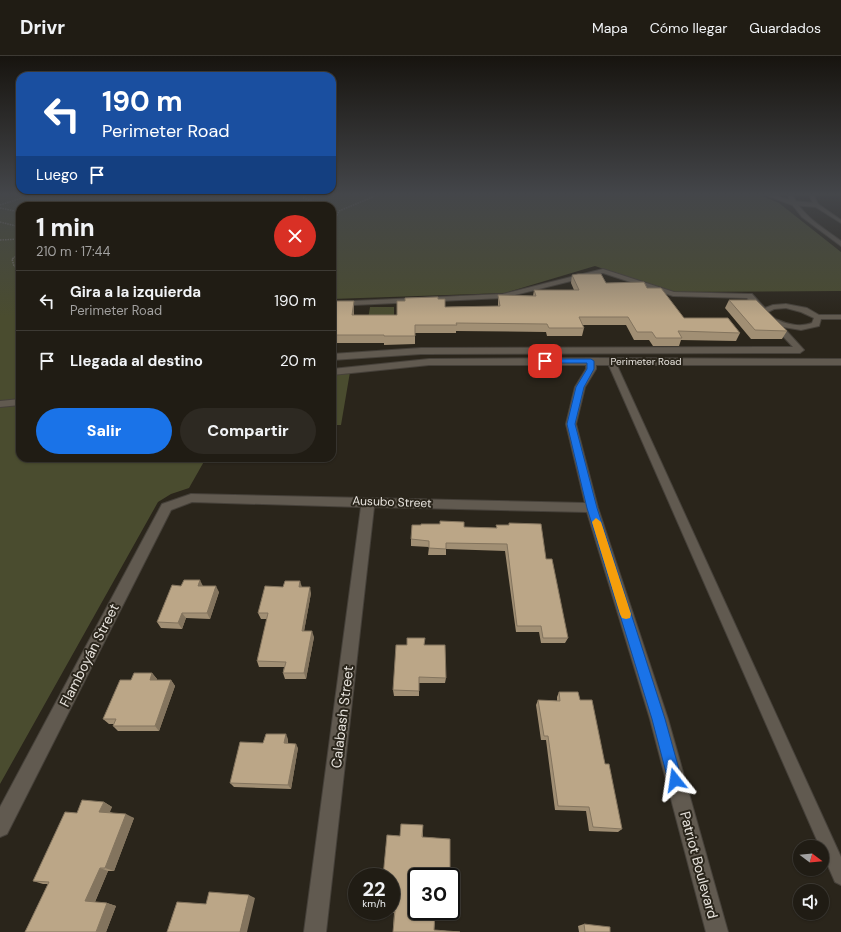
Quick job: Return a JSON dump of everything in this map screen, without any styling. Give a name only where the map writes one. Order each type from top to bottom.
[{"type":"street","points":[[828,235],[841,244]]},
{"type":"street","points":[[336,304],[503,296],[603,272],[672,294],[749,296],[800,350],[420,351],[336,357]]},
{"type":"street","points":[[764,312],[774,307],[790,307],[818,317],[841,317]]},
{"type":"street","points":[[774,322],[792,326],[810,326],[816,324],[818,317]]},
{"type":"street","name":"Patriot Boulevard","points":[[591,361],[591,369],[580,387],[571,424],[592,508],[659,719],[717,932]]},
{"type":"street","name":"Perimeter Road","points":[[336,372],[429,362],[841,362]]},
{"type":"street","points":[[0,404],[16,402]]},
{"type":"street","name":"Ausubo Street","points":[[191,498],[592,508]]},
{"type":"street","name":"Flamboyán Street","points":[[0,827],[166,507],[191,498]]},
{"type":"street","name":"Calabash Street","points":[[315,932],[368,502]]},
{"type":"lane","points":[[611,361],[841,876]]},
{"type":"path","points":[[0,240],[16,239]]},
{"type":"path","points":[[16,256],[12,260],[14,266],[16,267]]},
{"type":"green space","points":[[0,235],[16,235],[16,462],[204,462],[189,488],[171,494],[158,502],[0,784]]},
{"type":"green space","points":[[336,235],[819,235],[841,252],[841,291],[670,292],[595,266],[505,293],[336,299]]},
{"type":"green space","points":[[370,307],[394,307],[394,319],[368,319]]},
{"type":"green space","points":[[350,372],[341,425],[336,425],[336,373]]},
{"type":"building","points":[[601,274],[606,283],[644,282],[647,288],[661,288],[684,318],[728,318],[740,333],[678,331],[682,338],[656,338],[652,332],[637,332],[628,317],[579,317],[584,328],[549,328],[547,324],[456,323],[457,325],[415,325],[415,336],[336,335],[336,301],[354,301],[352,315],[397,315],[397,301],[405,301],[405,298],[438,297],[438,299],[445,299],[445,307],[500,306],[498,295],[536,296],[534,290],[579,290],[572,275]]},
{"type":"building","points":[[729,300],[756,300],[787,331],[755,330]]},
{"type":"building","points":[[440,521],[464,522],[464,527],[497,528],[496,525],[509,525],[509,523],[541,524],[546,559],[552,559],[568,638],[543,638],[541,626],[517,626],[507,544],[446,543],[446,549],[429,548],[429,541],[411,539],[412,525],[440,524]]},
{"type":"building","points":[[184,580],[200,580],[198,586],[216,586],[207,613],[182,613],[178,623],[157,622],[172,585],[181,586]]},
{"type":"building","points":[[285,581],[300,581],[299,587],[310,587],[302,631],[312,631],[304,673],[283,673],[286,662],[257,661],[268,613],[258,613],[265,586],[283,587]]},
{"type":"building","points":[[407,638],[425,638],[424,645],[445,645],[446,678],[419,677],[419,691],[393,690],[396,645],[407,645]]},
{"type":"building","points":[[134,673],[152,673],[150,680],[171,680],[155,726],[113,726],[116,719],[103,719],[120,680],[131,680]]},
{"type":"building","points":[[559,692],[578,692],[580,700],[592,700],[605,764],[609,764],[622,829],[593,827],[589,807],[558,806],[548,736],[544,736],[538,700],[560,701]]},
{"type":"building","points":[[266,734],[286,734],[284,743],[296,744],[288,785],[230,783],[240,742],[263,743]]},
{"type":"building","points":[[82,800],[104,802],[99,812],[126,814],[105,868],[100,868],[85,901],[107,903],[96,932],[25,932],[49,882],[33,881],[65,812],[77,813]]},
{"type":"building","points":[[401,824],[423,825],[422,837],[450,839],[450,868],[408,868],[408,920],[435,920],[434,930],[460,932],[393,932],[394,920],[400,920],[400,868],[384,868],[387,835],[400,836]]},
{"type":"building","points":[[209,892],[249,895],[240,932],[167,932],[177,902],[206,904]]},
{"type":"building","points":[[584,924],[610,927],[610,932],[585,932]]},
{"type":"slow traffic","points":[[596,522],[626,614]]},
{"type":"route","points":[[545,361],[591,361],[591,369],[580,387],[571,424],[592,508],[659,719],[675,780]]}]
